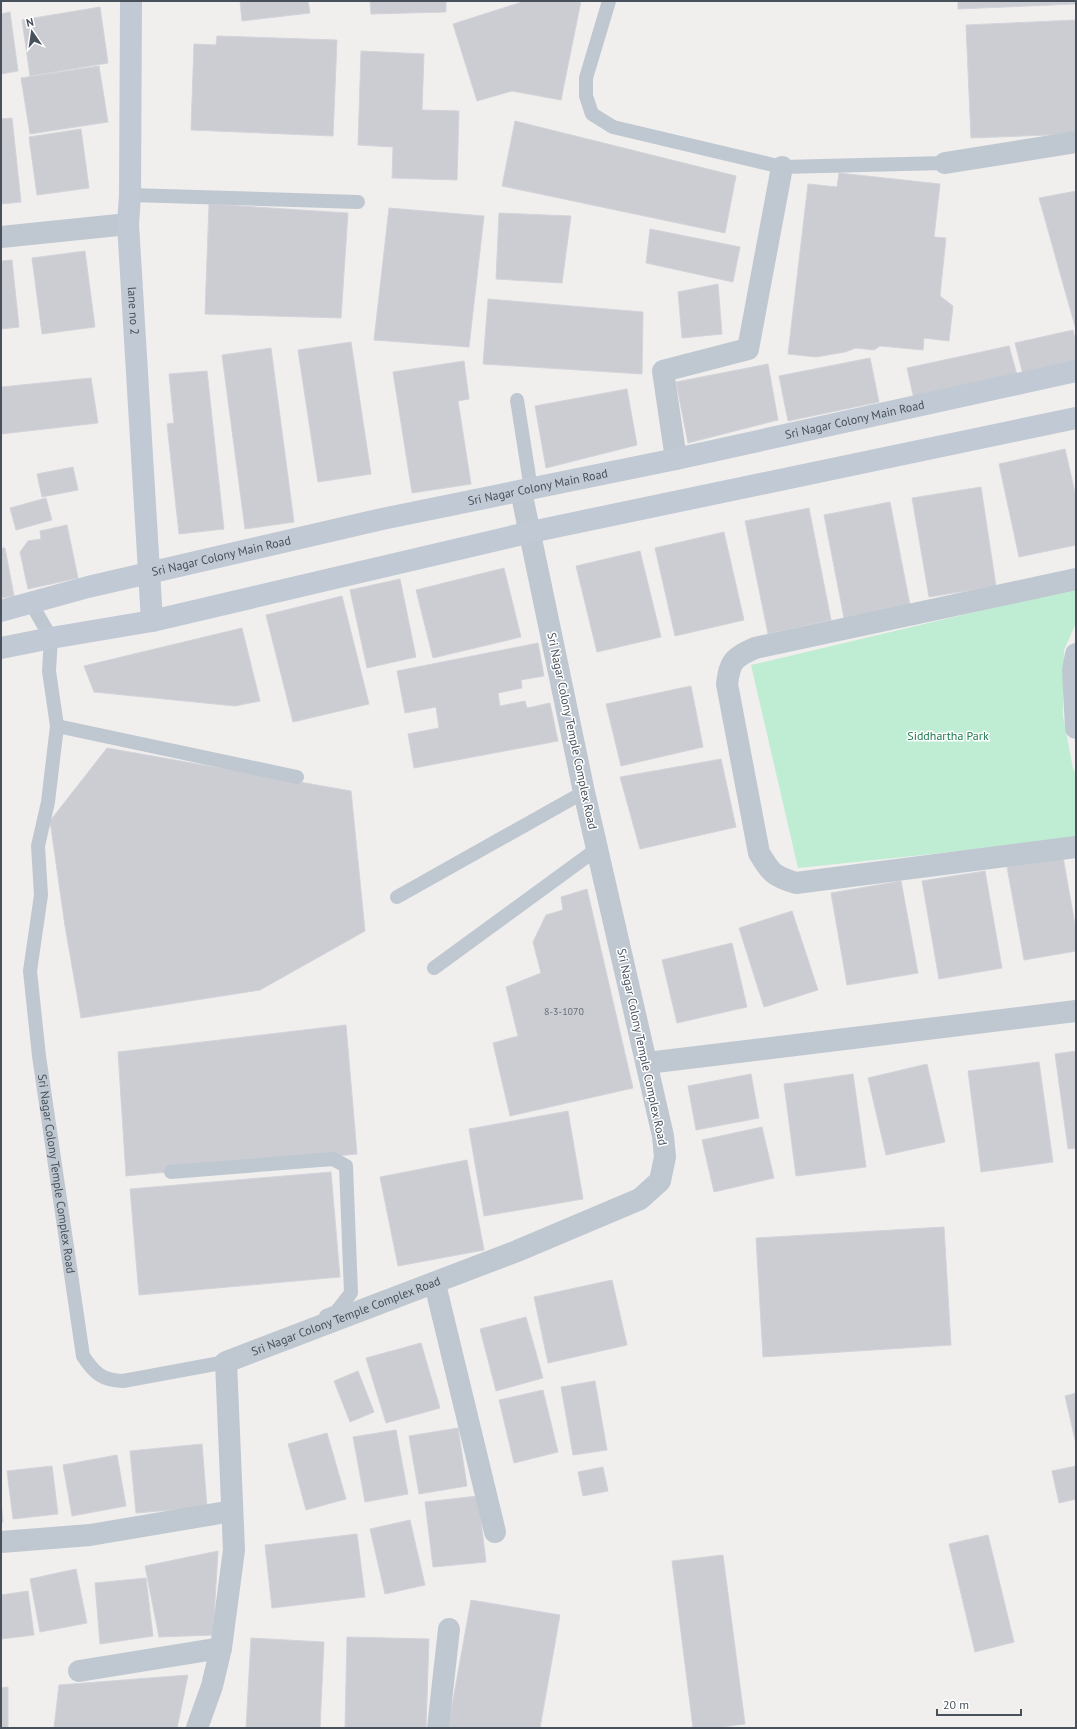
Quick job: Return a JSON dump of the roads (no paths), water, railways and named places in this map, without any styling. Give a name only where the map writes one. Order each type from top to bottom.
[{"type":"main road","name":"lane no 2","points":[[131,1],[130,194],[128,224],[152,621]]},
{"type":"main road","name":"Sri Nagar Colony Main Road","points":[[1,611],[150,572],[382,519],[676,459],[1076,371]]},
{"type":"main road","points":[[1,648],[152,621],[530,532],[1076,418]]},
{"type":"street","points":[[946,163],[1076,142]]},
{"type":"street","points":[[676,459],[663,371],[748,349],[782,167]]},
{"type":"street","points":[[1,237],[128,224]]},
{"type":"street","name":"Sri Nagar Colony Temple Complex Road","points":[[226,1362],[517,1252],[640,1199],[660,1181],[664,1157],[663,1136],[584,792],[530,532],[526,490]]},
{"type":"street","points":[[1076,579],[755,648],[741,655],[729,666],[727,684],[759,853],[766,866],[777,878],[796,883],[1076,847]]},
{"type":"street","points":[[1076,654],[1073,670],[1076,728]]},
{"type":"street","points":[[647,1063],[1076,1011]]},
{"type":"street","points":[[435,1284],[495,1532]]},
{"type":"street","points":[[197,1728],[212,1686],[221,1648],[234,1550],[226,1362]]},
{"type":"street","points":[[1,1542],[90,1543],[232,1511]]},
{"type":"street","points":[[438,1728],[448,1629]]},
{"type":"street","points":[[79,1671],[221,1648]]},
{"type":"lane","points":[[609,1],[586,78],[586,96],[592,114],[613,127],[782,167],[946,163]]},
{"type":"lane","points":[[130,194],[358,202]]},
{"type":"lane","points":[[517,400],[526,490]]},
{"type":"lane","points":[[31,603],[51,638]]},
{"type":"lane","name":"Sri Nagar Colony Temple Complex Road","points":[[51,638],[49,671],[57,726],[48,802],[38,846],[41,894],[30,971],[39,1056],[83,1356],[92,1369],[108,1380],[123,1382],[226,1362]]},
{"type":"lane","points":[[57,726],[297,777]]},
{"type":"lane","points":[[397,897],[584,792]]},
{"type":"lane","points":[[434,968],[597,849]]},
{"type":"lane","points":[[171,1172],[333,1159],[346,1166],[351,1293],[336,1312],[304,1324],[294,1337]]},
{"type":"park label","name":"Siddhartha Park","points":[[948,736]]}]
